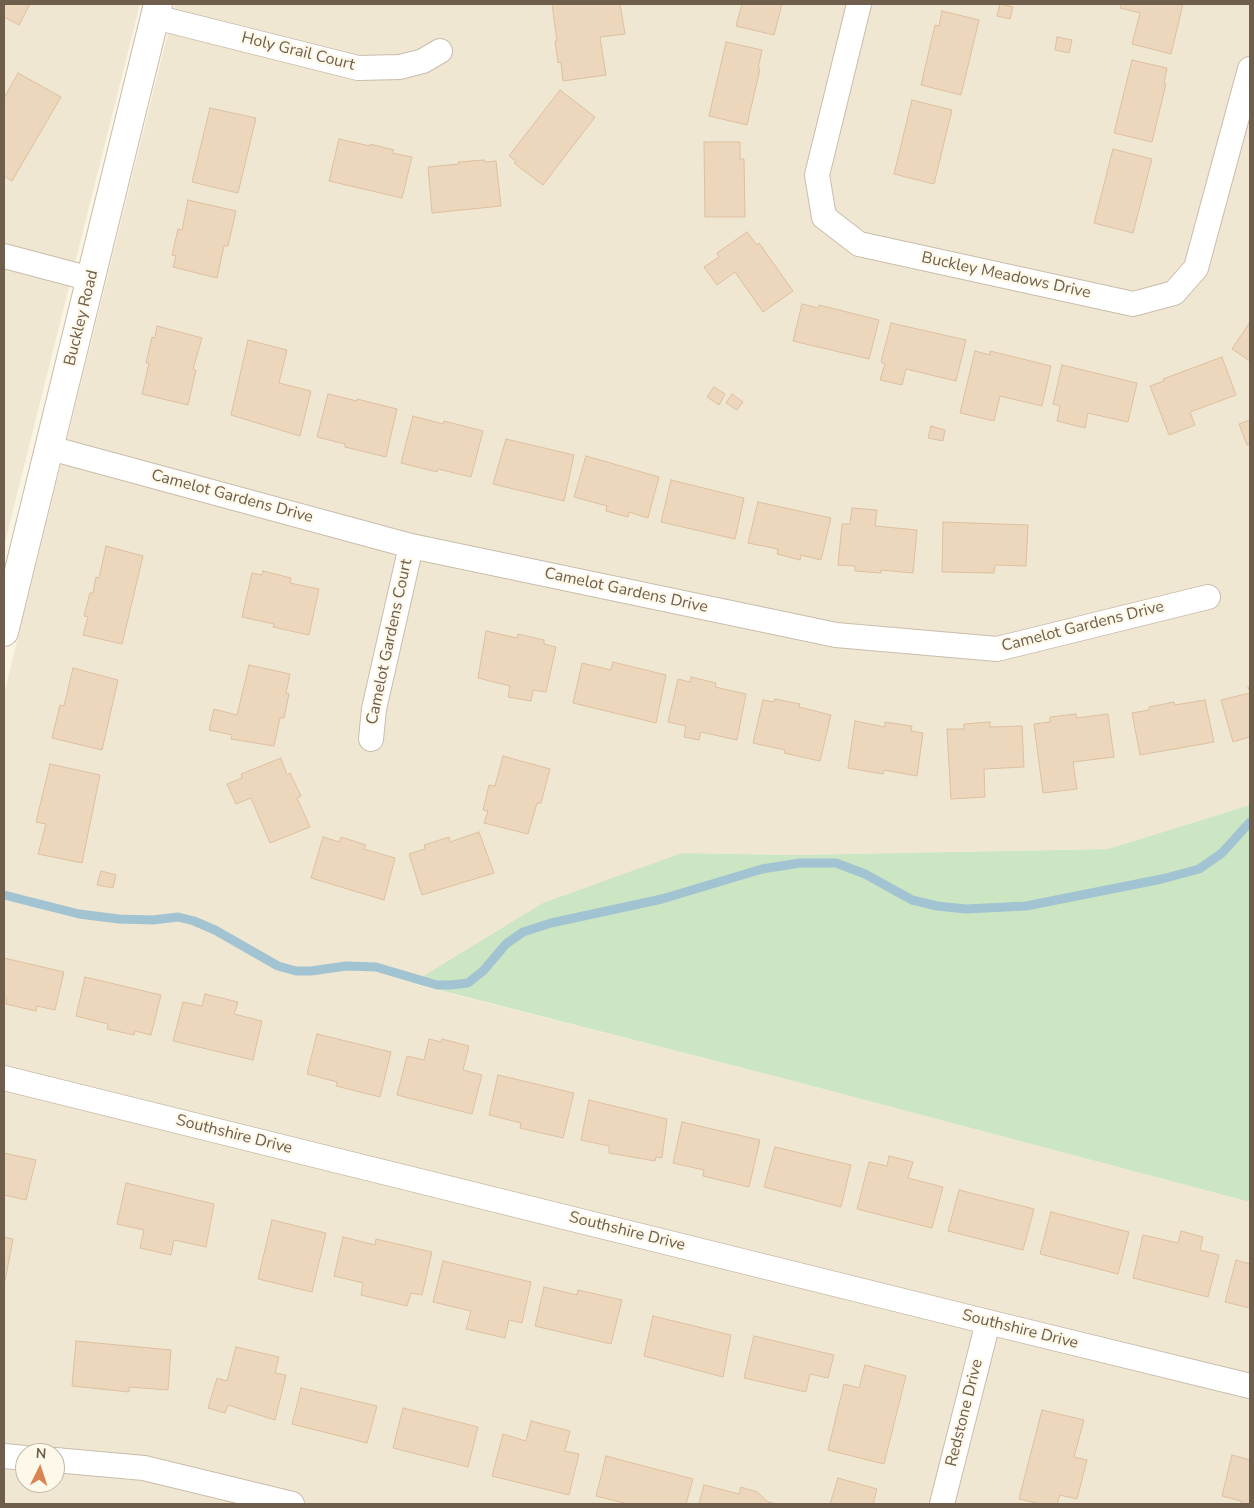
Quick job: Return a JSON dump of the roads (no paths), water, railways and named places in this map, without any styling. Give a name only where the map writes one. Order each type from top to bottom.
[{"type":"street","name":"Buckley Meadows Drive","points":[[859,4],[817,175],[824,216],[858,244],[1133,304],[1174,294],[1196,268],[1250,69]]},
{"type":"street","name":"Holy Grail Court","points":[[157,10],[358,68],[400,67],[423,61],[440,51]]},
{"type":"street","name":"Buckley Road","points":[[4,632],[157,10]]},
{"type":"street","points":[[4,256],[91,279]]},
{"type":"street","name":"Camelot Gardens Drive","points":[[50,448],[411,546],[836,635],[997,649],[1208,597]]},
{"type":"street","name":"Camelot Gardens Court","points":[[371,739],[374,708],[411,546]]},
{"type":"street","name":"Southshire Drive","points":[[4,1078],[1250,1386]]},
{"type":"street","name":"Redstone Drive","points":[[942,1504],[988,1322]]},
{"type":"street","points":[[65,1461],[144,1468],[292,1504]]},
{"type":"waterway","points":[[4,895],[79,914],[119,919],[153,920],[178,917],[194,921],[215,930],[278,966],[296,971],[346,966],[376,967],[437,985],[450,985],[468,983],[483,971],[506,944],[523,932],[551,923],[662,899],[762,869],[800,863],[836,863],[865,874],[912,900],[937,906],[966,909],[1026,906],[1162,879],[1199,869],[1222,853],[1250,822]]}]
